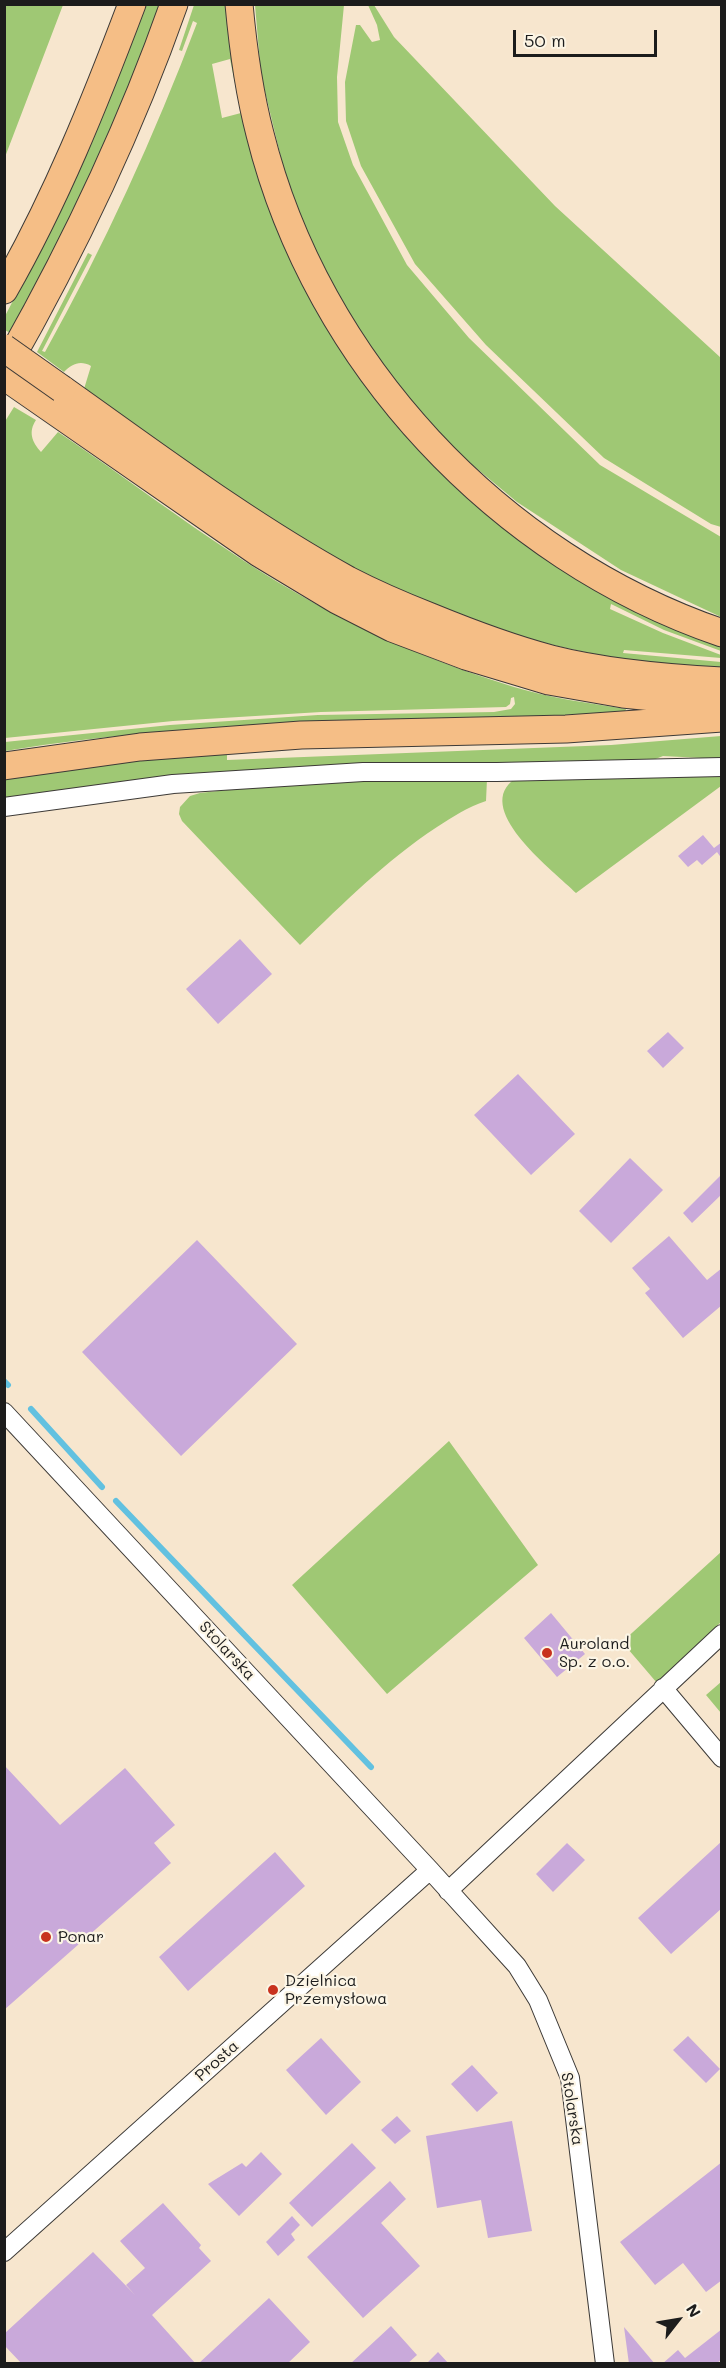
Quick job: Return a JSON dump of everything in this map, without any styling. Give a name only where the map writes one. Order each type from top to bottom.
[{"type":"highway","points":[[4,290],[60,178],[99,89],[132,4]]},
{"type":"highway","points":[[4,370],[44,299],[94,201],[140,93],[174,4]]},
{"type":"highway","points":[[239,4],[260,135],[291,226],[345,331],[396,405],[440,455],[499,508],[536,536],[594,574],[630,594],[722,633]]},
{"type":"highway","points":[[4,348],[56,399],[259,554],[337,600],[392,628],[466,656],[549,681],[623,694],[722,704]]},
{"type":"highway","points":[[4,376],[56,399],[350,581],[391,600],[477,634],[551,659],[626,673],[722,681]]},
{"type":"highway","points":[[4,766],[140,747],[289,735],[566,729],[722,718]]},
{"type":"street","points":[[4,807],[173,784],[363,772],[497,772],[722,767]]},
{"type":"street","name":"Stolarska","points":[[4,1412],[517,1966],[538,2000],[570,2078],[605,2364]]},
{"type":"street","points":[[448,1891],[722,1634]]},
{"type":"street","points":[[663,1688],[722,1758]]},
{"type":"street","name":"Prosta","points":[[4,2252],[430,1870]]},
{"type":"green space","points":[[4,5],[63,5],[5,157]]},
{"type":"green space","points":[[145,5],[160,5],[129,88],[92,171],[10,333],[5,330],[5,316],[39,251]]},
{"type":"green space","points":[[194,5],[231,5],[264,177],[439,465],[721,642],[721,651],[664,630],[611,604],[610,609],[663,633],[721,655],[721,658],[624,650],[623,653],[721,662],[721,670],[628,660],[540,642],[454,615],[411,598],[345,566],[253,508],[84,389],[91,366],[83,363],[76,364],[64,372],[37,352],[88,253],[92,255],[42,351],[45,352],[108,231],[146,149],[197,23],[193,21],[182,51],[179,50]],"holes":[[[230,59],[241,113],[222,118],[212,64]]]},
{"type":"green space","points":[[255,5],[344,5],[337,77],[338,122],[353,165],[407,265],[469,338],[600,465],[721,537],[721,617],[621,570],[517,502],[458,453],[394,381],[347,316],[290,195],[261,75]]},
{"type":"green space","points":[[368,5],[374,5],[394,37],[555,206],[721,358],[721,527],[711,524],[604,458],[486,345],[415,264],[361,166],[346,121],[345,82],[356,25],[360,25],[372,42],[380,40],[377,25]]},
{"type":"green space","points":[[14,407],[36,420],[32,429],[32,437],[41,452],[58,432],[227,550],[297,593],[355,624],[399,645],[491,680],[541,694],[626,709],[625,712],[237,727],[159,732],[5,751],[5,742],[170,725],[318,715],[494,712],[511,709],[515,704],[514,697],[506,707],[321,712],[173,721],[5,738],[4,423]]},
{"type":"green space","points":[[721,736],[721,759],[663,756],[638,766],[5,800],[4,774],[227,751],[227,760],[611,745]]},
{"type":"green space","points":[[721,776],[721,786],[576,893],[522,841],[510,825],[503,809],[503,794],[512,781]]},
{"type":"green space","points":[[487,779],[486,801],[455,816],[418,840],[366,883],[300,945],[182,821],[179,814],[180,807],[190,796],[200,793],[315,780]]},
{"type":"green space","points":[[449,1441],[538,1565],[387,1694],[292,1585]]},
{"type":"green space","points":[[721,1552],[721,1622],[657,1683],[622,1642]]},
{"type":"green space","points":[[721,1682],[721,1713],[706,1695]]},
{"type":"building","points":[[703,835],[714,848],[722,842],[722,859],[717,852],[702,865],[697,860],[688,867],[678,856]]},
{"type":"building","points":[[240,939],[272,974],[218,1024],[186,989]]},
{"type":"building","points":[[668,1032],[684,1048],[663,1068],[647,1051]]},
{"type":"building","points":[[518,1074],[575,1134],[531,1175],[474,1115]]},
{"type":"building","points":[[630,1158],[663,1190],[611,1243],[579,1211]]},
{"type":"building","points":[[722,1174],[722,1194],[692,1223],[683,1213]]},
{"type":"building","points":[[669,1236],[707,1280],[722,1268],[722,1305],[683,1338],[645,1293],[650,1289],[632,1268]]},
{"type":"building","points":[[197,1240],[297,1344],[181,1456],[82,1352]]},
{"type":"building","points":[[551,1613],[585,1654],[557,1677],[524,1638]]},
{"type":"building","name":"Ponar","points":[[4,1765],[60,1825],[125,1768],[175,1825],[154,1843],[171,1863],[4,2010]]},
{"type":"building","points":[[722,1841],[722,1908],[671,1954],[638,1918]]},
{"type":"building","points":[[567,1843],[585,1860],[553,1892],[536,1874]]},
{"type":"building","points":[[275,1852],[305,1886],[188,1991],[159,1957]]},
{"type":"building","points":[[688,2036],[720,2069],[706,2083],[673,2050]]},
{"type":"building","points":[[321,2038],[361,2082],[326,2115],[286,2070]]},
{"type":"building","points":[[472,2065],[498,2093],[477,2112],[451,2084]]},
{"type":"building","points":[[397,2116],[411,2131],[395,2144],[381,2130]]},
{"type":"building","points":[[512,2121],[532,2231],[488,2238],[481,2200],[437,2208],[426,2136]]},
{"type":"building","points":[[352,2143],[376,2168],[312,2227],[289,2203]]},
{"type":"building","points":[[261,2152],[282,2174],[239,2216],[208,2184],[242,2163],[246,2167]]},
{"type":"building","points":[[722,2162],[722,2280],[706,2292],[683,2263],[655,2285],[620,2242]]},
{"type":"building","points":[[390,2181],[406,2199],[381,2223],[420,2266],[363,2318],[307,2257]]},
{"type":"building","points":[[163,2203],[201,2245],[199,2248],[211,2261],[152,2315],[196,2364],[22,2364],[4,2345],[4,2334],[93,2252],[135,2295],[126,2285],[145,2268],[120,2241]]},
{"type":"building","points":[[292,2216],[300,2225],[291,2234],[295,2240],[278,2256],[266,2242]]},
{"type":"building","points":[[269,2298],[310,2342],[287,2364],[198,2364]]},
{"type":"building","points":[[391,2326],[417,2355],[407,2364],[350,2364]]},
{"type":"building","points":[[624,2327],[655,2364],[629,2364]]},
{"type":"building","points":[[722,2329],[722,2359],[716,2364],[662,2364],[678,2350],[685,2358]]},
{"type":"building","points":[[438,2352],[449,2364],[426,2364]]},
{"type":"waterway","points":[[4,1381],[8,1385]]},
{"type":"waterway","points":[[31,1409],[102,1487]]},
{"type":"waterway","points":[[116,1501],[371,1767]]},
{"type":"place","name":"Auroland Sp. z o.o.","points":[[547,1653]]},
{"type":"place","name":"Ponar","points":[[46,1937]]},
{"type":"place","name":"Dzielnica Przemysłowa","points":[[273,1990]]}]
